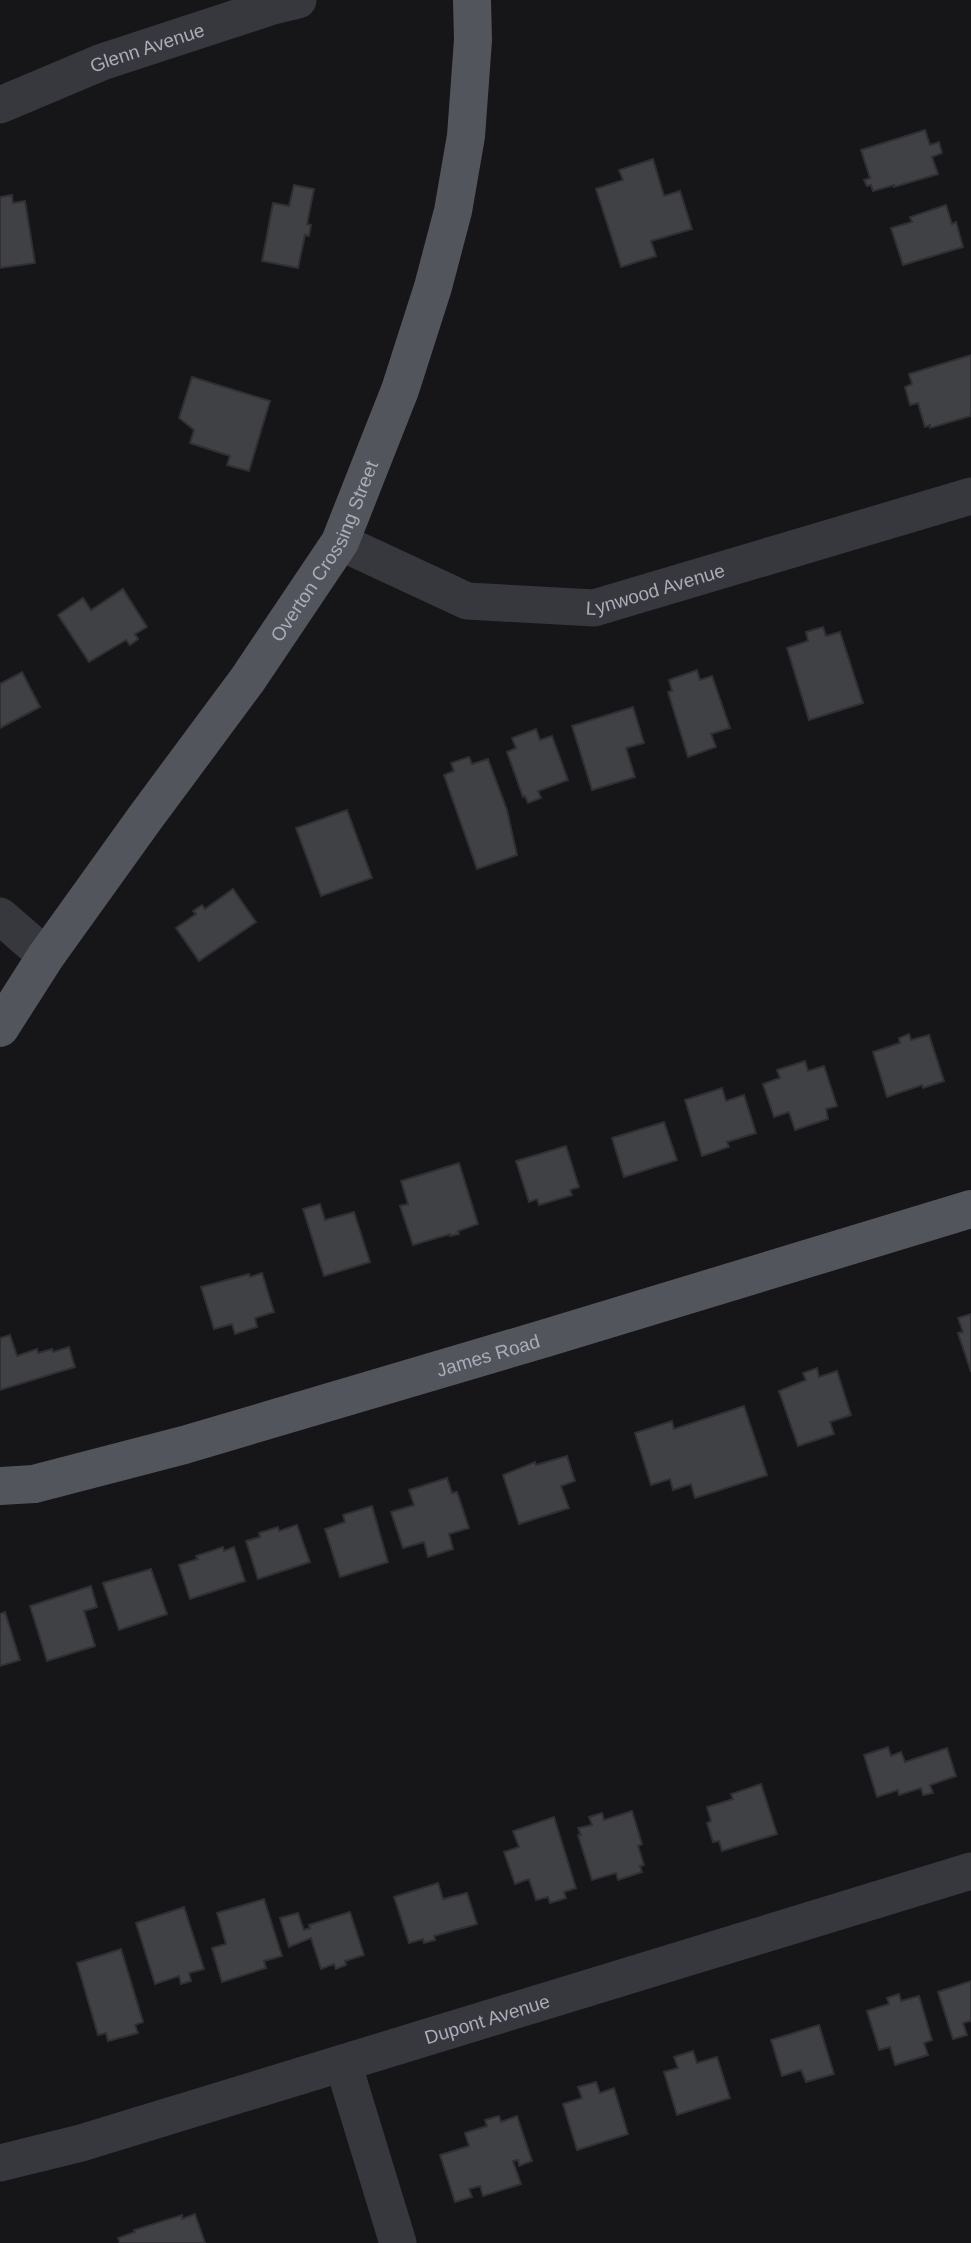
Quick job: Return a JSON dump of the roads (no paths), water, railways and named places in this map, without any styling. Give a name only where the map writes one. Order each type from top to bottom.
[{"type":"main road","name":"Overton Crossing Street","points":[[0,1028],[46,956],[248,679],[340,542],[400,390],[433,287],[453,211],[466,136],[473,40],[472,0]]},
{"type":"main road","name":"James Road","points":[[0,1486],[34,1484],[184,1445],[971,1209]]},
{"type":"street","name":"Glenn Avenue","points":[[0,104],[102,62],[298,0]]},
{"type":"street","name":"Lynwood Avenue","points":[[340,542],[467,601],[594,608],[971,496]]},
{"type":"street","points":[[0,916],[46,956]]},
{"type":"street","name":"Dupont Avenue","points":[[0,2163],[80,2143],[971,1871]]},
{"type":"street","points":[[343,2063],[398,2243]]}]
